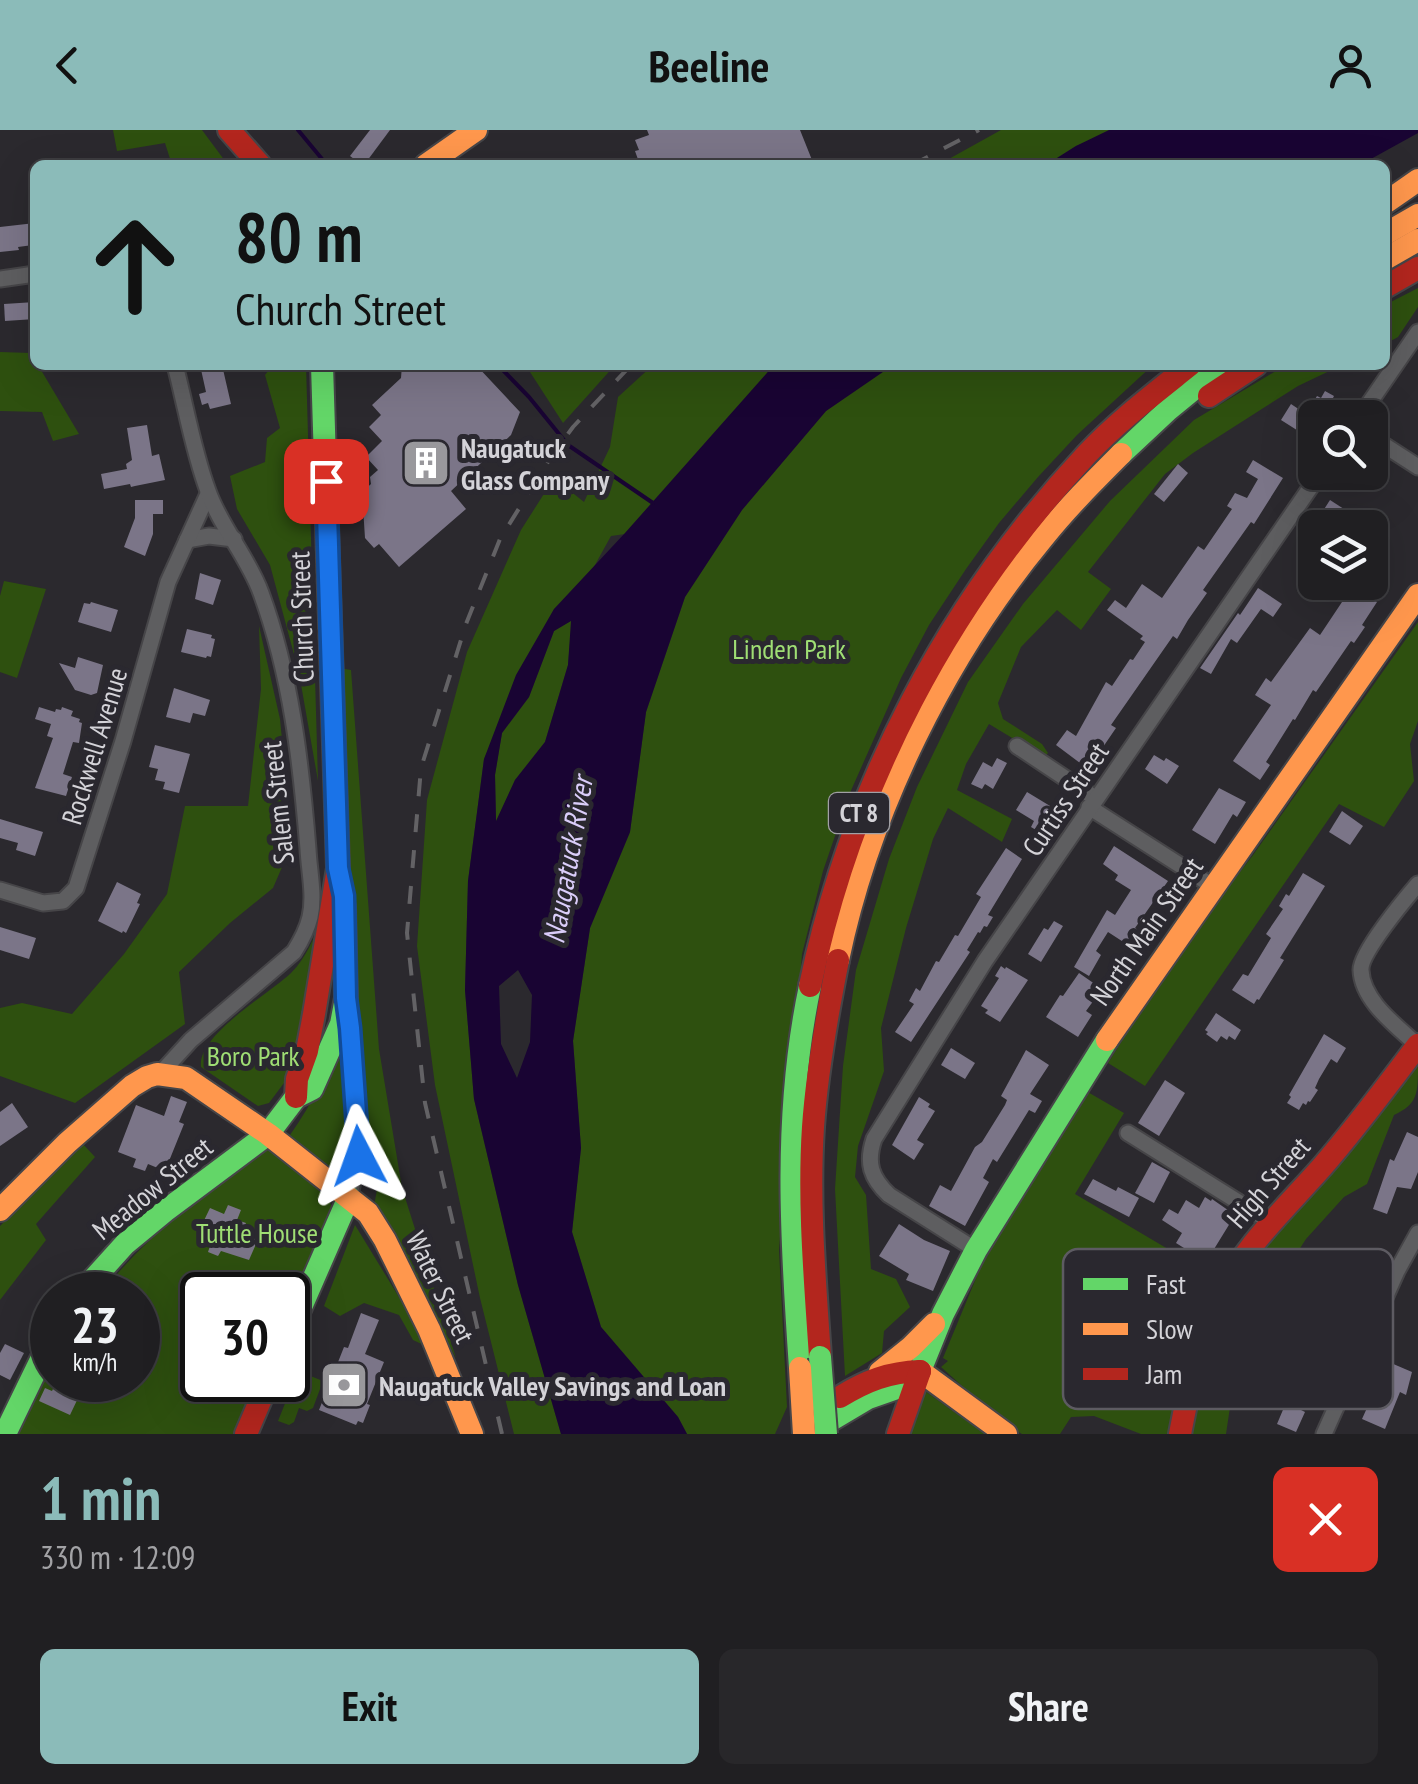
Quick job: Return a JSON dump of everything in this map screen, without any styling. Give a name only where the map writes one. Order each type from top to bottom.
[{"type":"main road","points":[[229,130],[256,160]]},
{"type":"main road","points":[[433,160],[476,130]]},
{"type":"main road","points":[[1390,200],[1418,180]]},
{"type":"main road","points":[[1390,231],[1418,215]]},
{"type":"main road","points":[[1390,257],[1418,240]]},
{"type":"main road","points":[[1390,284],[1418,268]]},
{"type":"main road","name":"Church Street","points":[[268,1134],[296,1097],[312,1089],[320,1076],[346,998],[344,896],[338,868],[322,370]]},
{"type":"main road","points":[[1010,544],[1102,427],[1164,370]]},
{"type":"main road","name":"CT 8","points":[[826,1434],[793,1264],[790,1160],[798,1058],[816,956],[843,857],[881,761],[926,670],[1010,544],[1088,453],[1184,370]]},
{"type":"main road","name":"CT 8","points":[[796,1433],[810,1363],[815,1103],[828,1004],[852,904],[885,807],[928,713],[980,623],[1040,541],[1120,453],[1216,370]]},
{"type":"main road","points":[[1040,541],[1210,394],[1248,370]]},
{"type":"main road","name":"North Main Street","points":[[898,1434],[943,1314],[976,1250],[1112,1032],[1418,596]]},
{"type":"main road","name":"Church Street","points":[[296,1097],[338,868]]},
{"type":"main road","name":"High Street","points":[[1249,1249],[1358,1125],[1418,1045]]},
{"type":"main road","points":[[0,1210],[88,1122],[139,1082],[160,1074]]},
{"type":"main road","name":"Water Street","points":[[160,1074],[186,1078],[268,1134],[368,1213],[393,1255],[459,1394],[472,1434]]},
{"type":"main road","name":"Meadow Street","points":[[99,1272],[165,1211],[268,1134]]},
{"type":"main road","points":[[310,1287],[349,1197]]},
{"type":"main road","name":"North Main Street","points":[[796,1433],[813,1414],[911,1348],[943,1314]]},
{"type":"main road","points":[[796,1433],[812,1431],[868,1398],[908,1384],[920,1371]]},
{"type":"main road","points":[[873,1377],[920,1371],[1006,1434]]},
{"type":"main road","points":[[4,1434],[30,1381]]},
{"type":"main road","points":[[246,1434],[260,1402]]},
{"type":"main road","name":"High Street","points":[[1180,1434],[1184,1409]]},
{"type":"street","points":[[0,278],[30,275]]},
{"type":"street","points":[[1371,400],[1418,332]]},
{"type":"street","name":"Salem Street","points":[[160,1074],[191,1040],[286,961],[303,937],[312,896],[292,712],[279,652],[251,568],[208,494],[176,370]]},
{"type":"street","points":[[1388,448],[1418,468]]},
{"type":"street","name":"Curtiss Street","points":[[976,1250],[889,1195],[872,1176],[870,1152],[882,1126],[985,961],[1309,490]]},
{"type":"street","name":"Rockwell Avenue","points":[[0,890],[43,903],[62,900],[76,888],[168,582],[208,494]]},
{"type":"street","points":[[187,540],[209,536],[234,539]]},
{"type":"street","points":[[1017,746],[1214,887]]},
{"type":"street","points":[[1418,884],[1364,956],[1360,972],[1379,1008],[1418,1045]]},
{"type":"street","points":[[346,998],[359,1160],[349,1197]]},
{"type":"street","points":[[1128,1133],[1272,1223]]},
{"type":"street","points":[[1393,1280],[1418,1232]]},
{"type":"street","points":[[1324,1434],[1335,1409]]},
{"type":"green space","points":[[113,130],[202,130],[224,160],[170,160],[165,143],[117,151]]},
{"type":"green space","points":[[1001,130],[1115,130],[1054,160],[947,160]]},
{"type":"green space","points":[[1418,288],[1418,307],[1398,337],[1390,341],[1390,302]]},
{"type":"green space","points":[[0,352],[30,353],[30,370],[41,370],[79,434],[53,441],[42,412],[0,411]]},
{"type":"green space","points":[[269,370],[306,370],[318,781],[299,673],[270,565],[237,509],[230,476],[265,462],[267,438],[280,428],[265,375]]},
{"type":"green space","points":[[532,370],[611,370],[563,423]]},
{"type":"green space","points":[[648,370],[791,370],[647,531],[611,536],[580,592],[554,609],[484,759],[468,881],[465,990],[474,1099],[518,1285],[561,1434],[514,1434],[480,1298],[435,1085],[417,946],[427,800],[467,652],[521,530],[554,478],[584,502],[610,447],[618,397]]},
{"type":"green space","name":"Linden Park","points":[[886,370],[1148,370],[1038,477],[966,569],[929,625],[901,678],[849,795],[823,871],[802,954],[779,1250],[787,1407],[775,1434],[687,1434],[678,1417],[601,1327],[572,1232],[581,1148],[573,1041],[590,928],[630,832],[646,712],[685,597],[742,510],[826,411]]},
{"type":"green space","points":[[1278,370],[1332,370],[1298,386],[1165,474],[1088,572],[1111,589],[1081,630],[1057,610],[1021,647],[998,703],[1003,719],[1042,744],[1048,753],[1044,757],[989,724],[966,764],[957,790],[1012,819],[1002,842],[948,808],[933,839],[881,1028],[884,1071],[858,1146],[855,1177],[866,1195],[871,1269],[896,1279],[910,1307],[884,1331],[882,1353],[845,1376],[835,1189],[843,1066],[856,970],[889,859],[917,787],[968,682],[1023,604],[1110,501],[1194,420]]},
{"type":"green space","points":[[4,581],[46,589],[17,678],[0,672],[0,596]]},
{"type":"green space","points":[[572,620],[568,665],[545,742],[515,780],[496,824],[495,775],[502,733],[529,697],[554,631]]},
{"type":"green space","points":[[1418,622],[1418,721],[1410,744],[1414,781],[1384,827],[1339,804],[1145,1086],[1108,1063],[1174,958],[1253,855]]},
{"type":"green space","points":[[259,626],[280,719],[292,844],[273,888],[179,972],[185,1024],[75,1103],[0,1076],[0,1008],[22,1003],[72,1014],[124,954],[167,894],[185,806],[248,806],[261,689]]},
{"type":"green space","points":[[339,668],[351,670],[379,1049],[402,1188],[456,1358],[374,1206],[378,1184],[364,1127]]},
{"type":"green space","name":"Boro Park","points":[[322,918],[318,967],[287,1079],[269,1103],[258,1106],[201,1067],[203,1055],[222,1029],[297,967]]},
{"type":"green space","name":"Boro Park","points":[[345,1032],[354,1170],[349,1185],[290,1135]]},
{"type":"green space","points":[[1418,1065],[1415,1096],[1394,1115],[1367,1184],[1344,1197],[1300,1249],[1259,1249]]},
{"type":"green space","points":[[1086,1091],[1124,1113],[1075,1194],[1168,1249],[1063,1249],[1063,1409],[1180,1409],[1173,1434],[1141,1434],[1094,1416],[1071,1417],[1060,1434],[1022,1434],[1001,1421],[941,1367],[948,1361],[943,1358],[984,1259],[1036,1171],[1039,1172]]},
{"type":"green space","name":"Tuttle House","points":[[271,1141],[315,1176],[334,1210],[307,1272],[180,1272],[180,1402],[249,1402],[235,1434],[5,1434],[30,1390],[30,1402],[160,1402],[160,1272],[119,1272],[203,1195]]},
{"type":"green space","points":[[82,1143],[95,1157],[36,1224],[46,1240],[0,1300],[0,1226]]},
{"type":"green space","points":[[355,1225],[430,1348],[413,1340],[399,1315],[364,1303],[340,1316],[324,1306]]},
{"type":"green space","points":[[310,1376],[323,1381],[313,1408],[299,1408],[289,1425],[278,1421],[286,1402],[310,1402]]},
{"type":"green space","points":[[925,1391],[985,1434],[910,1434]]},
{"type":"green space","points":[[1190,1409],[1230,1409],[1226,1434],[1187,1434]]},
{"type":"water","points":[[1109,130],[1418,130],[1369,160],[1054,160]]},
{"type":"water","name":"Naugatuck River","points":[[770,370],[886,370],[826,411],[742,510],[685,597],[646,712],[630,832],[590,928],[573,1041],[581,1148],[572,1232],[601,1327],[678,1417],[687,1434],[561,1434],[518,1285],[474,1099],[465,990],[468,881],[484,759],[516,675],[554,609]],"holes":[[[571,621],[568,665],[545,742],[515,780],[496,821],[495,775],[502,733],[529,697],[554,631]],[[518,970],[532,995],[530,1042],[517,1078],[501,1044],[499,986]]]},
{"type":"building","points":[[370,130],[390,130],[368,160],[350,156]]},
{"type":"building","points":[[647,130],[800,130],[812,160],[638,160],[635,140],[649,135]]},
{"type":"building","points":[[30,224],[30,245],[0,252],[0,227]]},
{"type":"building","points":[[30,302],[30,319],[5,321],[4,304]]},
{"type":"building","points":[[201,370],[223,370],[231,404],[210,409],[208,403],[202,405],[199,394],[206,392]]},
{"type":"building","name":"Naugatuck Glass Company","points":[[402,370],[481,370],[520,412],[511,435],[451,491],[466,509],[399,567],[379,544],[374,548],[365,538],[362,492],[378,470],[366,457],[382,441],[369,427],[381,415],[372,405],[401,378]]},
{"type":"building","points":[[1325,391],[1334,396],[1332,400],[1315,400],[1317,396],[1321,398]]},
{"type":"building","points":[[1291,404],[1298,409],[1298,431],[1281,420]]},
{"type":"building","points":[[147,425],[152,456],[159,454],[165,480],[104,489],[101,474],[127,469],[126,464],[132,460],[127,428]]},
{"type":"building","points":[[1253,460],[1283,478],[1254,524],[1251,522],[1203,590],[1207,593],[1177,639],[1173,636],[1111,725],[1116,728],[1088,769],[1056,745],[1067,730],[1076,736],[1106,682],[1112,686],[1145,642],[1140,639],[1143,636],[1107,610],[1115,600],[1126,608],[1142,584],[1162,598],[1198,546],[1204,550],[1232,509],[1227,506],[1235,493],[1247,498],[1258,479],[1246,472]]},
{"type":"building","points":[[1178,464],[1188,473],[1164,502],[1154,494]]},
{"type":"building","points":[[135,500],[163,500],[163,514],[153,514],[153,534],[145,556],[124,547],[135,518]]},
{"type":"building","points":[[1330,500],[1345,510],[1324,510]]},
{"type":"building","points":[[200,573],[221,580],[213,605],[195,599]]},
{"type":"building","points":[[1258,588],[1282,604],[1273,617],[1261,609],[1237,643],[1231,639],[1211,674],[1200,668],[1238,613]]},
{"type":"building","points":[[1339,600],[1377,602],[1354,643],[1351,641],[1293,719],[1266,762],[1270,765],[1260,780],[1233,761],[1271,705],[1255,695],[1266,678],[1271,682],[1310,628],[1320,635],[1342,602]]},
{"type":"building","points":[[84,603],[118,610],[111,632],[78,622]]},
{"type":"building","points":[[187,629],[212,635],[215,639],[211,657],[181,652]]},
{"type":"building","points":[[78,657],[103,665],[97,693],[75,690],[59,663],[75,668]]},
{"type":"building","points":[[174,688],[210,700],[205,716],[193,713],[190,723],[166,717]]},
{"type":"building","points":[[39,707],[55,712],[62,707],[73,711],[71,716],[82,723],[79,743],[73,742],[63,774],[72,777],[66,796],[35,788],[53,738],[47,736],[51,724],[35,719]]},
{"type":"building","points":[[155,745],[190,754],[179,793],[163,789],[165,782],[155,780],[158,769],[149,767]]},
{"type":"building","points":[[1154,755],[1179,766],[1167,784],[1145,769]]},
{"type":"building","points":[[997,758],[1007,763],[993,789],[985,784],[982,789],[971,784],[983,762],[992,767]]},
{"type":"building","points":[[1219,788],[1246,802],[1237,817],[1233,814],[1215,844],[1192,830]]},
{"type":"building","points":[[1027,792],[1060,812],[1046,836],[1031,827],[1034,821],[1016,810]]},
{"type":"building","points":[[1342,811],[1363,826],[1350,845],[1329,832]]},
{"type":"building","points":[[0,819],[43,832],[35,856],[16,850],[18,843],[0,838]]},
{"type":"building","points":[[1114,846],[1168,881],[1135,928],[1138,930],[1128,945],[1108,932],[1096,951],[1101,955],[1089,976],[1074,967],[1107,910],[1115,915],[1131,890],[1115,880],[1118,875],[1103,864]]},
{"type":"building","points":[[1006,848],[1022,859],[988,915],[993,917],[987,927],[978,932],[967,950],[970,952],[911,1042],[895,1032],[914,1004],[909,1001],[958,936],[981,897],[976,894]]},
{"type":"building","points":[[1303,873],[1325,886],[1280,958],[1284,960],[1254,1004],[1232,990],[1243,974],[1248,976],[1271,938],[1266,934],[1283,909],[1279,906]]},
{"type":"building","points":[[117,882],[141,894],[126,933],[98,921]]},
{"type":"building","points":[[1054,921],[1063,926],[1041,962],[1028,954],[1044,928],[1048,930]]},
{"type":"building","points":[[0,927],[36,938],[29,959],[0,950]]},
{"type":"building","points":[[1001,966],[1028,980],[1000,1022],[981,1006],[999,978],[995,976]]},
{"type":"building","points":[[1079,973],[1102,989],[1086,1011],[1092,1015],[1078,1037],[1046,1017]]},
{"type":"building","points":[[1216,1013],[1241,1030],[1235,1040],[1221,1036],[1217,1042],[1206,1034]]},
{"type":"building","points":[[1324,1034],[1346,1048],[1337,1063],[1331,1059],[1315,1088],[1318,1090],[1299,1110],[1287,1103],[1289,1095]]},
{"type":"building","points":[[951,1048],[975,1063],[965,1079],[941,1065]]},
{"type":"building","points":[[1026,1050],[1049,1065],[1030,1094],[1042,1101],[1035,1113],[1029,1110],[997,1162],[993,1159],[983,1178],[989,1182],[965,1226],[929,1206],[940,1185],[951,1191],[975,1147],[982,1142],[1005,1105],[1007,1100],[1001,1096]]},
{"type":"building","points":[[1165,1080],[1185,1093],[1159,1136],[1138,1123]]},
{"type":"building","points":[[171,1096],[187,1102],[179,1122],[184,1124],[165,1171],[148,1164],[145,1171],[133,1167],[136,1159],[118,1152],[136,1105],[164,1116]]},
{"type":"building","points":[[919,1097],[935,1111],[917,1140],[924,1144],[914,1160],[892,1145]]},
{"type":"building","points":[[12,1103],[28,1127],[0,1146],[0,1112]]},
{"type":"building","points":[[1407,1132],[1418,1137],[1418,1172],[1411,1189],[1397,1187],[1387,1214],[1373,1209],[1390,1159],[1394,1161]]},
{"type":"building","points":[[1152,1162],[1170,1172],[1154,1203],[1135,1193]]},
{"type":"building","points":[[1093,1179],[1139,1198],[1129,1217],[1084,1194]]},
{"type":"building","points":[[1205,1197],[1235,1215],[1214,1249],[1186,1249],[1176,1243],[1182,1233],[1162,1220],[1169,1209],[1178,1214],[1186,1200],[1199,1208]]},
{"type":"building","points":[[228,1205],[241,1210],[237,1220],[246,1223],[243,1230],[259,1237],[249,1260],[221,1251],[218,1256],[200,1242],[203,1236],[198,1233],[210,1208],[224,1214]]},
{"type":"building","points":[[899,1224],[950,1251],[933,1291],[906,1280],[909,1274],[879,1256]]},
{"type":"building","points":[[361,1313],[379,1320],[365,1354],[384,1362],[363,1423],[358,1421],[356,1425],[319,1410]]},
{"type":"building","points":[[5,1344],[24,1353],[10,1380],[0,1375],[0,1353]]},
{"type":"building","points":[[1393,1364],[1412,1372],[1406,1395],[1400,1392],[1385,1429],[1362,1419],[1366,1409],[1393,1409]]},
{"type":"building","points":[[41,1402],[76,1402],[70,1415]]},
{"type":"building","points":[[1283,1409],[1305,1412],[1296,1432],[1277,1424]]},
{"type":"waterway","points":[[298,130],[323,160]]},
{"type":"waterway","points":[[503,370],[568,445],[653,503]]},
{"type":"railway","points":[[922,160],[979,130]]},
{"type":"railway","points":[[502,1434],[425,1103],[407,933],[421,768],[466,624],[500,539],[573,427],[626,370]]},
{"type":"traffic: fast","points":[[322,370],[329,589]]},
{"type":"traffic: fast","points":[[1121,454],[1217,370]]},
{"type":"traffic: fast","points":[[100,1272],[125,1244],[165,1211],[268,1134],[296,1097],[312,1089],[341,1024],[346,998],[344,907]]},
{"type":"traffic: fast","points":[[800,1368],[791,1177],[796,1081],[810,986]]},
{"type":"traffic: fast","points":[[816,1429],[868,1398],[908,1384],[920,1371],[943,1314],[976,1250],[1107,1040]]},
{"type":"traffic: fast","points":[[310,1287],[349,1197]]},
{"type":"traffic: fast","points":[[820,1357],[826,1434]]},
{"type":"traffic: fast","points":[[5,1434],[30,1382]]},
{"type":"traffic: slow","points":[[433,160],[476,130]]},
{"type":"traffic: slow","points":[[1390,200],[1418,180]]},
{"type":"traffic: slow","points":[[1390,231],[1418,215]]},
{"type":"traffic: slow","points":[[1390,256],[1418,240]]},
{"type":"traffic: slow","points":[[838,960],[869,847],[891,791],[944,683],[974,632],[1043,538],[1121,454]]},
{"type":"traffic: slow","points":[[1107,1040],[1418,595]]},
{"type":"traffic: slow","points":[[0,1210],[132,1086],[157,1074],[186,1078],[268,1134],[368,1213],[429,1329],[472,1434]]},
{"type":"traffic: slow","points":[[880,1372],[934,1324]]},
{"type":"traffic: slow","points":[[800,1368],[804,1434]]},
{"type":"traffic: slow","points":[[920,1371],[1006,1434]]},
{"type":"traffic: jam","points":[[229,130],[256,160]]},
{"type":"traffic: jam","points":[[1390,284],[1418,268]]},
{"type":"traffic: jam","points":[[810,986],[828,912],[879,769],[949,636],[991,572],[1087,454],[1184,370]]},
{"type":"traffic: jam","points":[[1209,396],[1248,370]]},
{"type":"traffic: jam","points":[[296,1097],[338,868],[329,589]]},
{"type":"traffic: jam","points":[[820,1357],[812,1156],[820,1064],[838,960]]},
{"type":"traffic: jam","points":[[1250,1249],[1335,1152],[1418,1045]]},
{"type":"traffic: jam","points":[[840,1397],[878,1378],[920,1371]]},
{"type":"traffic: jam","points":[[898,1434],[920,1371]]},
{"type":"traffic: jam","points":[[246,1434],[260,1402]]},
{"type":"traffic: jam","points":[[1180,1434],[1185,1409]]},
{"type":"place","name":"Naugatuck Glass Company","points":[[426,463]]},
{"type":"place","name":"Naugatuck Valley Savings and Loan","points":[[344,1385]]},
{"type":"route","points":[[326,481],[338,868],[344,896],[346,998],[359,1156]]}]
